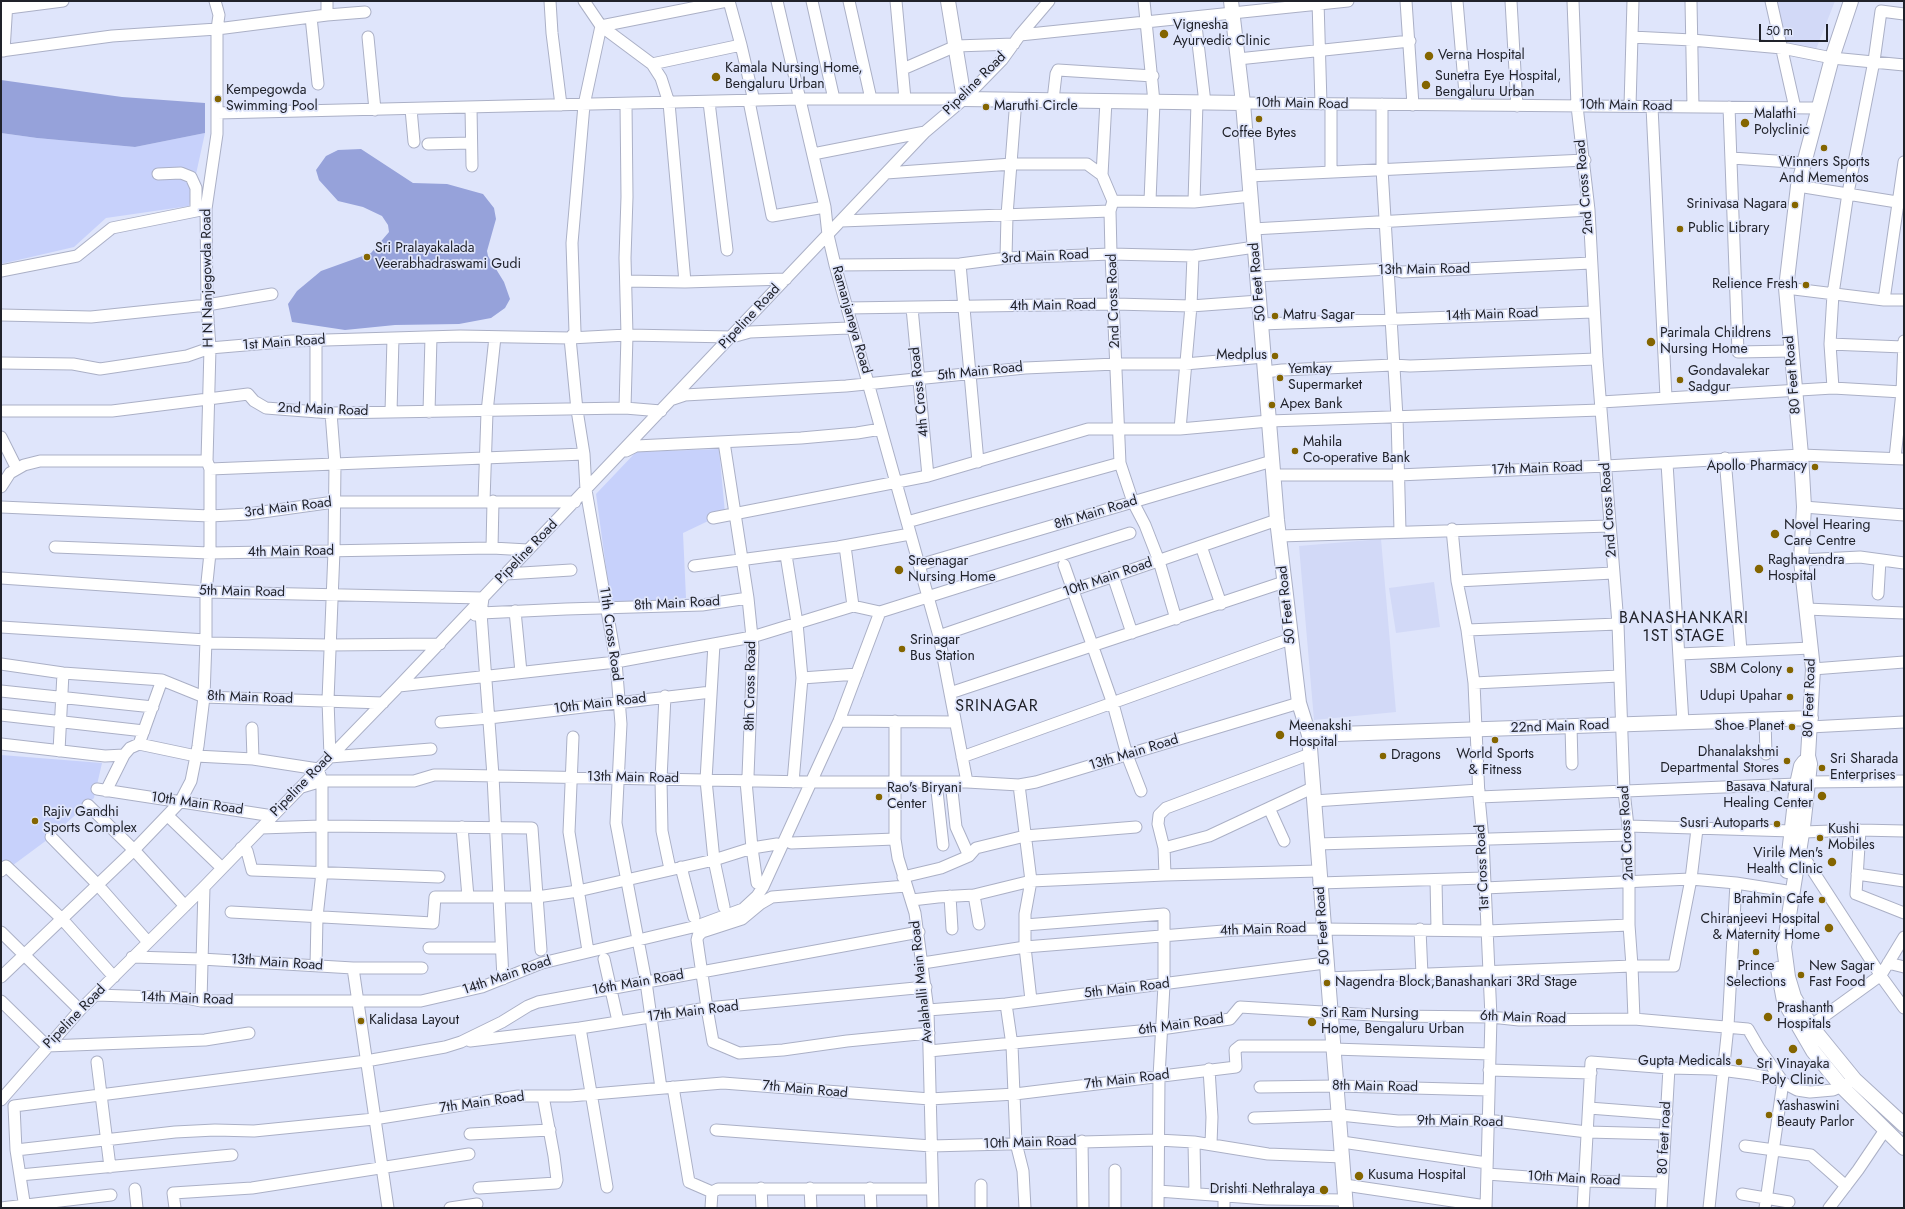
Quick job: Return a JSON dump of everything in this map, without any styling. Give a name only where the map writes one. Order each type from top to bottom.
[{"type":"main road","points":[[948,1],[964,98],[1243,103]]},
{"type":"main road","name":"80 Feet Road","points":[[1788,891],[1803,783],[1801,766],[1808,756],[1814,669],[1806,609],[1802,560],[1804,507],[1801,455],[1786,288],[1798,186],[1805,164],[1817,108],[1851,1]]},
{"type":"main road","name":"50 Feet Road","points":[[1232,7],[1243,103],[1277,520],[1280,536],[1290,639],[1299,703],[1309,735],[1326,978],[1340,1115],[1346,1204]]},
{"type":"main road","name":"22nd Main Road","points":[[1309,735],[1765,720],[1810,723]]},
{"type":"main road","name":"80 Feet Road","points":[[1797,832],[1800,851],[1778,921],[1776,948],[1783,979],[1784,1001],[1806,1029],[1855,1080],[1904,1125]]},
{"type":"main road","name":"80 Feet Road","points":[[1806,1029],[1813,1051],[1842,1088],[1904,1148]]},
{"type":"street","points":[[63,1],[5,6],[3,51],[112,36],[217,29],[327,15],[365,12]]},
{"type":"street","name":"H N Nanjegowda Road","points":[[1,977],[168,816],[180,802],[191,781],[204,698],[206,592],[210,554],[210,348],[201,210],[217,134],[217,29],[219,15],[215,1]]},
{"type":"street","points":[[327,1],[327,15]]},
{"type":"street","points":[[550,1],[552,33],[561,105]]},
{"type":"street","points":[[601,26],[728,1],[741,45],[772,216],[825,208]]},
{"type":"street","name":"Ramanjaneya Road","points":[[777,1],[825,208],[828,235],[939,636],[950,694]]},
{"type":"street","points":[[812,1],[834,99]]},
{"type":"street","points":[[849,1],[872,99]]},
{"type":"street","points":[[896,1],[905,99]]},
{"type":"street","name":"Pipeline Road","points":[[3,1098],[80,1010],[204,887],[440,644],[925,132],[964,98],[1002,60],[1049,1]]},
{"type":"street","points":[[1144,1],[1153,76],[1154,102],[1150,201]]},
{"type":"street","points":[[903,69],[956,46],[1017,40],[1195,17],[1232,7],[1348,1]]},
{"type":"street","points":[[1406,1],[1410,41],[1413,105]]},
{"type":"street","points":[[1456,1],[1466,105]]},
{"type":"street","points":[[1511,1],[1517,106]]},
{"type":"street","name":"2nd Cross Road","points":[[1573,1],[1577,106],[1589,210],[1596,359],[1618,624],[1624,791],[1628,831],[1630,882],[1629,925],[1634,1019]]},
{"type":"street","points":[[1630,106],[1634,1]]},
{"type":"street","points":[[1691,1],[1692,107]]},
{"type":"street","points":[[1771,1],[1795,108]]},
{"type":"street","points":[[586,2],[601,26],[652,64],[661,78],[669,103],[685,282]]},
{"type":"street","points":[[1318,2],[1320,50],[1331,172]]},
{"type":"street","points":[[1832,388],[1830,344],[1833,294],[1848,194],[1874,61],[1881,11],[1904,14]]},
{"type":"street","points":[[311,17],[318,84]]},
{"type":"street","points":[[1194,202],[1201,102],[1195,17]]},
{"type":"street","name":"11th Cross Road","points":[[601,26],[584,105],[572,243],[575,332],[570,338],[577,410],[584,454],[586,490],[616,662],[618,702],[621,724],[616,823],[646,982],[661,1088]]},
{"type":"street","points":[[368,37],[375,110]]},
{"type":"street","points":[[1632,37],[1692,40],[1782,48],[1832,58],[1874,61],[1904,66]]},
{"type":"street","points":[[1238,59],[1410,41]]},
{"type":"street","points":[[652,64],[741,45]]},
{"type":"street","points":[[1053,100],[1056,74],[1058,70],[1153,76]]},
{"type":"street","points":[[217,113],[834,99],[964,98]]},
{"type":"street","points":[[1006,258],[1007,215],[1016,99]]},
{"type":"street","name":"2nd Cross Road","points":[[1106,101],[1102,175],[1112,206],[1112,254],[1120,463],[1133,502]]},
{"type":"street","points":[[709,102],[727,250]]},
{"type":"street","name":"10th Main Road","points":[[1243,103],[1817,108]]},
{"type":"street","points":[[625,408],[627,335],[626,104]]},
{"type":"street","points":[[1382,104],[1382,169],[1397,417],[1400,531]]},
{"type":"street","points":[[471,107],[472,166]]},
{"type":"street","points":[[1652,107],[1666,397]]},
{"type":"street","points":[[1729,107],[1738,352],[1791,351]]},
{"type":"street","points":[[411,109],[414,142]]},
{"type":"street","points":[[813,154],[925,132]]},
{"type":"street","points":[[428,144],[471,143]]},
{"type":"street","points":[[1732,158],[1805,164]]},
{"type":"street","points":[[1249,176],[1584,160]]},
{"type":"street","points":[[1884,300],[1901,202],[1904,162]]},
{"type":"street","points":[[886,173],[1012,164],[1087,164],[1102,175]]},
{"type":"street","points":[[1,271],[77,256],[112,228],[201,210],[196,188],[191,177],[181,173],[158,174]]},
{"type":"street","points":[[1798,186],[1901,202]]},
{"type":"street","points":[[841,221],[1007,215],[1112,206],[1150,201],[1194,202],[1250,196]]},
{"type":"street","points":[[1253,229],[1385,220],[1589,210]]},
{"type":"street","name":"3rd Main Road","points":[[836,265],[960,264],[1006,258],[1112,254],[1194,256],[1255,247]]},
{"type":"street","points":[[1180,429],[1194,256]]},
{"type":"street","points":[[960,264],[978,462]]},
{"type":"street","name":"13th Main Road","points":[[1257,276],[1389,269],[1402,272],[1591,264]]},
{"type":"street","points":[[626,280],[685,282],[786,279]]},
{"type":"street","points":[[1786,288],[1884,300],[1904,300]]},
{"type":"street","points":[[1,315],[90,317],[207,305],[272,294]]},
{"type":"street","name":"4th Main Road","points":[[847,308],[1114,304],[1191,306],[1259,301]]},
{"type":"street","name":"4th Cross Road","points":[[912,308],[928,476]]},
{"type":"street","name":"14th Main Road","points":[[1261,324],[1593,312]]},
{"type":"street","points":[[570,338],[627,335],[732,337],[750,332],[849,328],[852,326]]},
{"type":"street","points":[[429,412],[431,337]]},
{"type":"street","name":"1st Main Road","points":[[1,363],[73,364],[100,369],[187,356],[210,348],[316,340],[431,337],[570,338]]},
{"type":"street","points":[[492,548],[486,458],[487,412],[495,337]]},
{"type":"street","points":[[391,412],[393,338]]},
{"type":"street","points":[[316,340],[316,412]]},
{"type":"street","points":[[1801,455],[1899,459],[1904,344],[1830,344]]},
{"type":"street","name":"5th Main Road","points":[[673,399],[685,395],[868,383],[1025,368],[1116,364],[1185,364],[1264,357]]},
{"type":"street","points":[[1265,372],[1393,365],[1410,366],[1596,359]]},
{"type":"street","points":[[713,518],[928,476],[1088,430],[1118,428],[1180,429],[1269,421],[1397,417],[1601,406],[1666,397],[1832,388],[1902,392]]},
{"type":"street","name":"2nd Main Road","points":[[3,411],[112,411],[248,394],[254,401],[266,408],[331,413],[577,410]]},
{"type":"street","points":[[577,410],[625,408],[661,411]]},
{"type":"street","points":[[331,413],[335,464],[333,594],[329,645],[328,700],[330,757],[431,749]]},
{"type":"street","points":[[622,452],[636,446],[801,438],[857,433],[881,429]]},
{"type":"street","points":[[1,437],[17,469]]},
{"type":"street","name":"8th Cross Road","points":[[724,442],[748,598],[753,647],[748,776],[746,781],[752,848],[757,883]]},
{"type":"street","points":[[1,487],[10,473],[24,465],[40,461],[209,465],[335,464],[584,454]]},
{"type":"street","name":"17th Main Road","points":[[1274,475],[1398,475],[1667,463],[1725,458],[1801,455]]},
{"type":"street","points":[[1725,458],[1741,651]]},
{"type":"street","name":"8th Main Road","points":[[919,565],[1272,461]]},
{"type":"street","points":[[907,522],[1120,463]]},
{"type":"street","points":[[1667,463],[1680,654],[1683,723]]},
{"type":"street","name":"3rd Main Road","points":[[1,507],[210,516],[248,514],[334,502],[575,502]]},
{"type":"street","points":[[1133,502],[1145,525],[1159,561],[1176,619]]},
{"type":"street","points":[[1804,507],[1904,515]]},
{"type":"street","name":"10th Main Road","points":[[939,636],[1277,520]]},
{"type":"street","points":[[1280,536],[1452,529],[1610,526]]},
{"type":"street","name":"1st Cross Road","points":[[1452,529],[1457,581],[1467,630],[1474,683],[1479,793],[1483,839],[1490,1017],[1486,1207]]},
{"type":"street","points":[[399,686],[616,662],[752,637],[853,606],[880,612],[1130,533]]},
{"type":"street","points":[[694,566],[845,546],[910,534]]},
{"type":"street","points":[[845,546],[853,606]]},
{"type":"street","points":[[1201,546],[1221,604]]},
{"type":"street","name":"4th Main Road","points":[[55,547],[210,554],[492,548],[528,550]]},
{"type":"street","points":[[786,554],[797,623],[802,678],[793,782]]},
{"type":"street","points":[[1802,560],[1860,557],[1904,563]]},
{"type":"street","points":[[1878,594],[1880,560]]},
{"type":"street","points":[[1064,565],[1071,591],[1113,704],[1127,755],[1141,791]]},
{"type":"street","points":[[506,574],[571,570]]},
{"type":"street","points":[[1457,581],[1613,573]]},
{"type":"street","points":[[1113,576],[1132,633]]},
{"type":"street","name":"5th Main Road","points":[[1,578],[206,592],[482,598]]},
{"type":"street","points":[[967,782],[950,694],[1284,582]]},
{"type":"street","points":[[482,598],[493,776],[500,948],[503,979]]},
{"type":"street","name":"8th Main Road","points":[[607,607],[702,605],[748,598]]},
{"type":"street","points":[[463,619],[482,613],[607,607]]},
{"type":"street","points":[[1806,609],[1904,613]]},
{"type":"street","points":[[515,612],[521,672]]},
{"type":"street","name":"14th Main Road","points":[[96,995],[186,998],[201,1001],[421,1001],[463,992],[503,979],[542,963],[697,926],[743,909],[750,904],[763,887],[839,720],[880,612]]},
{"type":"street","points":[[1467,630],[1618,624]]},
{"type":"street","points":[[1,627],[206,641],[329,645],[440,644]]},
{"type":"street","points":[[962,757],[1113,704],[1290,639]]},
{"type":"street","points":[[714,644],[706,780],[714,860],[724,907]]},
{"type":"street","points":[[1680,654],[1811,648]]},
{"type":"street","points":[[1814,669],[1904,662]]},
{"type":"street","name":"8th Main Road","points":[[1,664],[63,672],[162,680],[204,698],[383,702]]},
{"type":"street","points":[[59,751],[63,672]]},
{"type":"street","points":[[802,678],[857,674]]},
{"type":"street","points":[[1474,683],[1619,676]]},
{"type":"street","points":[[1,744],[105,756],[124,755],[139,744],[162,680]]},
{"type":"street","points":[[1,691],[153,707]]},
{"type":"street","name":"10th Main Road","points":[[440,722],[489,718],[665,696],[711,692]]},
{"type":"street","points":[[665,696],[661,779],[662,831],[694,918]]},
{"type":"street","name":"13th Main Road","points":[[300,788],[322,781],[414,781],[434,775],[793,782],[967,782],[1019,785],[1052,778],[1299,703]]},
{"type":"street","points":[[1,715],[144,731]]},
{"type":"street","points":[[839,720],[955,722]]},
{"type":"street","points":[[1765,720],[1766,754]]},
{"type":"street","name":"Avalahalli Main Road","points":[[895,721],[895,839],[905,881],[912,900],[923,963],[928,1010],[933,1208]]},
{"type":"street","points":[[1810,723],[1904,722]]},
{"type":"street","points":[[1571,726],[1572,764]]},
{"type":"street","points":[[252,728],[253,759]]},
{"type":"street","points":[[573,737],[569,832],[588,951]]},
{"type":"street","points":[[139,744],[196,756],[253,759],[318,769],[322,781],[322,872],[317,917],[316,966]]},
{"type":"street","points":[[1165,875],[1159,815],[1166,808],[1310,754]]},
{"type":"street","name":"10th Main Road","points":[[124,755],[102,790],[272,816]]},
{"type":"street","points":[[1163,843],[1209,836],[1269,808],[1313,795],[1624,791],[1803,783],[1904,781]]},
{"type":"street","points":[[936,782],[943,845]]},
{"type":"street","points":[[951,782],[956,827],[969,856]]},
{"type":"street","points":[[1019,785],[1031,882],[1025,925],[1025,947],[1031,1000]]},
{"type":"street","points":[[88,804],[134,850],[185,906]]},
{"type":"street","points":[[1269,808],[1284,841]]},
{"type":"street","points":[[168,816],[222,868]]},
{"type":"street","points":[[261,828],[321,826],[532,828],[541,950]]},
{"type":"street","points":[[462,827],[468,897]]},
{"type":"street","points":[[929,1033],[847,1041],[783,1050],[739,1053],[713,1042],[698,936],[702,932],[742,918],[772,897],[905,881],[942,868],[969,856],[976,848],[1025,836],[1136,827]]},
{"type":"street","points":[[1326,978],[1488,973],[1632,966],[1674,966],[1691,879],[1697,828]]},
{"type":"street","points":[[1317,844],[1483,839],[1697,828],[1797,832],[1860,830],[1904,831]]},
{"type":"street","points":[[1860,830],[1856,894],[1904,913]]},
{"type":"street","points":[[51,837],[97,884],[148,942]]},
{"type":"street","points":[[791,843],[895,839]]},
{"type":"street","points":[[231,912],[433,923],[435,897],[537,897],[578,891],[714,860],[752,848],[777,844]]},
{"type":"street","points":[[241,848],[247,851],[252,870],[439,877]]},
{"type":"street","points":[[1800,851],[1904,1008]]},
{"type":"street","points":[[1,871],[6,866],[62,919],[114,977]]},
{"type":"street","points":[[1857,874],[1904,882]]},
{"type":"street","points":[[912,900],[974,895],[1031,882],[1165,875],[1319,877],[1436,880],[1484,883],[1630,882],[1691,879],[1736,883],[1788,891]]},
{"type":"street","points":[[1436,880],[1437,929]]},
{"type":"street","points":[[1708,1208],[1728,1026],[1736,883]]},
{"type":"street","points":[[201,1001],[204,887]]},
{"type":"street","points":[[974,895],[979,924]]},
{"type":"street","points":[[950,896],[952,929]]},
{"type":"street","points":[[1025,925],[1164,914],[1164,985],[1159,1077],[1158,1208]]},
{"type":"street","name":"4th Main Road","points":[[923,963],[1025,947],[1236,930],[1437,929],[1487,931],[1629,925]]},
{"type":"street","points":[[1420,929],[1422,974]]},
{"type":"street","points":[[1,932],[80,1010]]},
{"type":"street","name":"16th Main Road","points":[[366,1061],[445,1047],[461,1042],[538,1002],[918,932]]},
{"type":"street","points":[[1806,1029],[1881,975],[1904,937]]},
{"type":"street","points":[[429,948],[500,948]]},
{"type":"street","name":"13th Main Road","points":[[132,957],[201,959],[353,968],[422,968]]},
{"type":"street","points":[[604,959],[618,1021]]},
{"type":"street","name":"5th Main Road","points":[[928,1010],[1006,1004],[1164,985],[1325,963]]},
{"type":"street","points":[[1888,963],[1904,967]]},
{"type":"street","points":[[353,968],[388,1208]]},
{"type":"street","name":"17th Main Road","points":[[461,1042],[580,1028],[707,1008],[926,987]]},
{"type":"street","points":[[1,1001],[47,1046],[205,1040],[249,1033]]},
{"type":"street","points":[[1006,1004],[1012,1045],[1016,1143],[1023,1171],[1025,1208]]},
{"type":"street","name":"6th Main Road","points":[[929,1052],[1012,1045],[1161,1029],[1230,1019],[1240,1007],[1389,1016],[1490,1017],[1519,1020],[1634,1019],[1728,1026],[1748,1029],[1782,1082]]},
{"type":"street","points":[[580,1028],[607,1187]]},
{"type":"street","name":"7th Main Road","points":[[374,1119],[518,1096],[590,1094],[723,1083],[930,1099],[1014,1094],[1159,1077],[1209,1069],[1236,1067],[1235,1050],[1240,1046],[1333,1048]]},
{"type":"street","points":[[1333,1048],[1490,1054]]},
{"type":"street","points":[[3,1098],[14,1106],[366,1061]]},
{"type":"street","points":[[97,1062],[110,1167]]},
{"type":"street","points":[[1489,1070],[1591,1067],[1713,1069],[1776,1079],[1798,1090],[1810,1092],[1842,1088],[1855,1080]]},
{"type":"street","points":[[1583,1208],[1591,1067]]},
{"type":"street","name":"80 feet road","points":[[1661,1208],[1670,1068]]},
{"type":"street","points":[[1209,1069],[1212,1118],[1211,1144]]},
{"type":"street","points":[[1765,1203],[1782,1082]]},
{"type":"street","name":"8th Main Road","points":[[1260,1087],[1337,1086],[1489,1090]]},
{"type":"street","points":[[673,1087],[689,1182],[711,1199],[718,1189],[932,1189]]},
{"type":"street","points":[[479,1188],[556,1183],[557,1180],[550,1130],[543,1096]]},
{"type":"street","points":[[14,1106],[16,1150],[25,1207]]},
{"type":"street","points":[[1588,1108],[1667,1114]]},
{"type":"street","name":"9th Main Road","points":[[1254,1118],[1340,1115],[1398,1121],[1487,1120],[1587,1132],[1665,1134]]},
{"type":"street","points":[[16,1150],[175,1132],[215,1130],[254,1131],[374,1119]]},
{"type":"street","points":[[470,1134],[550,1130]]},
{"type":"street","name":"10th Main Road","points":[[716,1130],[931,1146],[1158,1140],[1211,1144],[1268,1154],[1343,1157]]},
{"type":"street","points":[[1829,1208],[1885,1130]]},
{"type":"street","points":[[1082,1142],[1083,1208]]},
{"type":"street","points":[[1194,1142],[1194,1193]]},
{"type":"street","name":"10th Main Road","points":[[1342,1142],[1487,1168],[1584,1181],[1662,1183]]},
{"type":"street","points":[[1745,1146],[1811,1155],[1846,1186]]},
{"type":"street","points":[[175,1208],[173,1194],[252,1188],[469,1154]]},
{"type":"street","points":[[20,1175],[232,1156]]},
{"type":"street","points":[[1115,1170],[1115,1208]]},
{"type":"street","points":[[981,1185],[981,1208]]},
{"type":"street","points":[[1344,1185],[1486,1207]]},
{"type":"street","points":[[761,1188],[762,1208]]},
{"type":"street","points":[[810,1188],[811,1208]]},
{"type":"street","points":[[870,1188],[871,1208]]},
{"type":"street","points":[[135,1189],[137,1208]]},
{"type":"street","points":[[1158,1191],[1224,1196],[1267,1203],[1346,1204]]},
{"type":"street","points":[[1742,1194],[1765,1203],[1789,1202]]},
{"type":"street","points":[[1,1208],[25,1207],[110,1195]]},
{"type":"street","points":[[1224,1196],[1224,1208]]},
{"type":"street","points":[[450,1208],[476,1204]]},
{"type":"shaded area","points":[[1775,1],[1835,1],[1813,57],[1786,50]]},
{"type":"shaded area","points":[[1,80],[122,97],[205,103],[205,133],[135,147],[37,138],[1,133]]},
{"type":"shaded area","points":[[1,133],[37,138],[135,147],[205,133],[189,206],[106,218],[74,247],[1,264]]},
{"type":"shaded area","points":[[361,149],[413,183],[447,184],[483,194],[494,208],[496,219],[487,251],[488,256],[504,282],[510,299],[505,308],[491,318],[459,324],[395,325],[345,330],[292,322],[288,304],[297,291],[321,271],[371,253],[389,232],[388,225],[382,216],[363,207],[338,201],[319,180],[316,170],[326,156],[338,150]]},
{"type":"shaded area","points":[[719,449],[725,513],[683,533],[686,598],[611,604],[596,494],[636,452]]},
{"type":"shaded area","points":[[1381,539],[1396,712],[1314,720],[1299,546]]},
{"type":"shaded area","points":[[1434,582],[1440,627],[1396,633],[1389,588]]},
{"type":"shaded area","name":"Rajiv Gandhi Sports Complex","points":[[1,755],[102,763],[94,798],[51,837],[1,874]]},
{"type":"place","name":"Vignesha Ayurvedic Clinic","points":[[1164,34]]},
{"type":"place","name":"Verna Hospital","points":[[1429,56]]},
{"type":"place","name":"Kamala Nursing Home, Bengaluru Urban","points":[[716,77]]},
{"type":"place","name":"Sunetra Eye Hospital, Bengaluru Urban","points":[[1426,85]]},
{"type":"place","name":"Kempegowda Swimming Pool","points":[[218,99]]},
{"type":"place","name":"Maruthi Circle","points":[[986,107]]},
{"type":"place","name":"Coffee Bytes","points":[[1259,119]]},
{"type":"place","name":"Malathi Polyclinic","points":[[1745,123]]},
{"type":"place","name":"Winners Sports And Mementos","points":[[1824,148]]},
{"type":"place","name":"Srinivasa Nagara","points":[[1795,205]]},
{"type":"place","name":"Public Library","points":[[1680,229]]},
{"type":"place","name":"Sri Pralayakalada Veerabhadraswami Gudi","points":[[367,257]]},
{"type":"place","name":"Relience Fresh","points":[[1806,285]]},
{"type":"place","name":"Matru Sagar","points":[[1275,316]]},
{"type":"place","name":"Parimala Childrens Nursing Home","points":[[1651,342]]},
{"type":"place","name":"Medplus","points":[[1275,356]]},
{"type":"place","name":"Yemkay Supermarket","points":[[1280,378]]},
{"type":"place","name":"Gondavalekar Sadgur","points":[[1680,380]]},
{"type":"place","name":"Apex Bank","points":[[1272,405]]},
{"type":"place","name":"Mahila Co-operative Bank","points":[[1295,451]]},
{"type":"place","name":"Apollo Pharmacy","points":[[1815,467]]},
{"type":"place","name":"Novel Hearing Care Centre","points":[[1775,534]]},
{"type":"place","name":"Raghavendra Hospital","points":[[1759,569]]},
{"type":"place","name":"Sreenagar Nursing Home","points":[[899,570]]},
{"type":"place","name":"Srinagar Bus Station","points":[[902,649]]},
{"type":"place","name":"SBM Colony","points":[[1790,670]]},
{"type":"place","name":"Udupi Upahar","points":[[1790,697]]},
{"type":"place","name":"Shoe Planet","points":[[1792,727]]},
{"type":"place","name":"Meenakshi Hospital","points":[[1280,735]]},
{"type":"place","name":"World Sports & Fitness","points":[[1495,740]]},
{"type":"place","name":"Dragons","points":[[1383,756]]},
{"type":"place","name":"Dhanalakshmi Departmental Stores","points":[[1787,761]]},
{"type":"place","name":"Sri Sharada Enterprises","points":[[1822,768]]},
{"type":"place","name":"Basava Natural Healing Center","points":[[1822,796]]},
{"type":"place","name":"Rao's Biryani Center","points":[[879,797]]},
{"type":"place","name":"Rajiv Gandhi Sports Complex","points":[[35,821]]},
{"type":"place","name":"Susri Autoparts","points":[[1777,824]]},
{"type":"place","name":"Kushi Mobiles","points":[[1820,838]]},
{"type":"place","name":"Virile Men's Health Clinic","points":[[1832,862]]},
{"type":"place","name":"Brahmin Cafe","points":[[1822,900]]},
{"type":"place","name":"Chiranjeevi Hospital & Maternity Home","points":[[1829,928]]},
{"type":"place","name":"Prince Selections","points":[[1756,952]]},
{"type":"place","name":"New Sagar Fast Food","points":[[1801,975]]},
{"type":"place","name":"Nagendra Block,Banashankari 3Rd Stage","points":[[1327,983]]},
{"type":"place","name":"Prashanth Hospitals","points":[[1768,1017]]},
{"type":"place","name":"Kalidasa Layout","points":[[361,1021]]},
{"type":"place","name":"Sri Ram Nursing Home, Bengaluru Urban","points":[[1312,1022]]},
{"type":"place","name":"Sri Vinayaka Poly Clinic","points":[[1793,1049]]},
{"type":"place","name":"Gupta Medicals","points":[[1739,1062]]},
{"type":"place","name":"Yashaswini Beauty Parlor","points":[[1769,1115]]},
{"type":"place","name":"Kusuma Hospital","points":[[1359,1176]]},
{"type":"place","name":"Drishti Nethralaya","points":[[1324,1190]]},
{"type":"district","name":"BANASHANKARI 1ST STAGE","points":[[1684,628]]},
{"type":"district","name":"SRINAGAR","points":[[997,707]]}]
